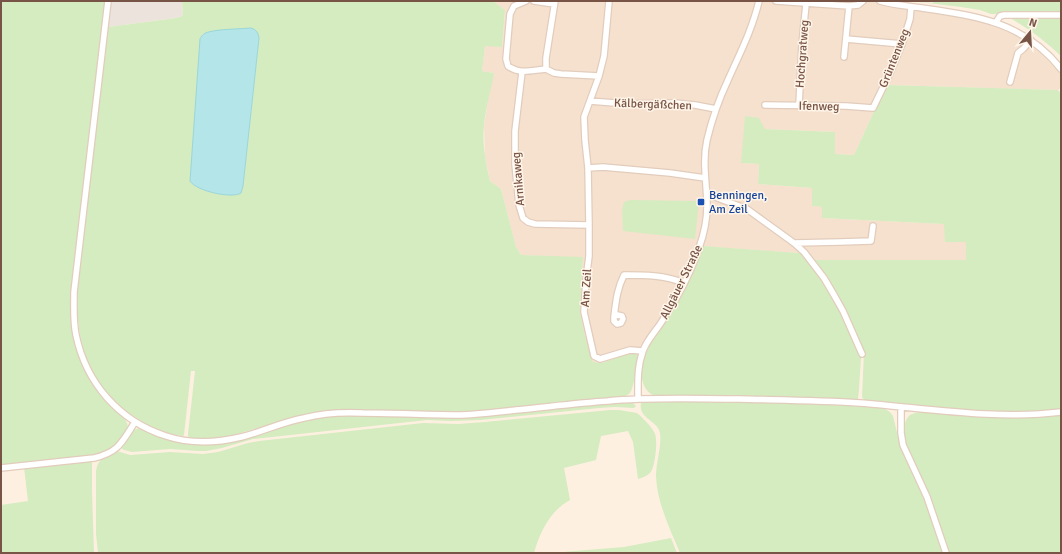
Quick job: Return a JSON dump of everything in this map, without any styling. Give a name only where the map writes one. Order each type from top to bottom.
[{"type":"street","points":[[108,1],[74,292],[76,332],[83,360],[91,377],[100,390],[125,416],[162,435],[176,439],[198,442],[213,442],[242,437],[304,418],[332,413],[364,412],[462,415],[588,402],[638,399],[819,401],[860,403],[958,413],[1014,415],[1061,412]]},
{"type":"street","points":[[526,1],[514,6],[510,14],[506,59],[508,66],[513,70],[522,72],[546,69],[554,73],[561,74],[599,76]]},
{"type":"street","points":[[534,1],[554,2],[546,58],[546,69]]},
{"type":"street","name":"Am Zeil","points":[[609,1],[604,56],[599,76],[584,117],[588,168],[589,225],[589,256],[584,312],[594,356],[600,358],[630,350],[643,351]]},
{"type":"street","name":"Allgäuer Straße","points":[[638,399],[639,370],[643,351],[684,283],[695,260],[703,237],[707,216],[705,178],[706,150],[709,131],[728,80],[749,35],[759,1]]},
{"type":"street","points":[[776,1],[849,6],[858,5],[864,1]]},
{"type":"street","points":[[880,1],[978,17],[996,22],[1030,40],[1043,50],[1061,69]]},
{"type":"street","name":"Hochgratweg","points":[[799,105],[802,44],[806,4]]},
{"type":"street","name":"Grüntenweg","points":[[873,108],[902,44],[910,20],[908,5]]},
{"type":"street","points":[[844,57],[849,6]]},
{"type":"street","points":[[996,22],[1000,16],[1004,15],[1061,15]]},
{"type":"street","points":[[846,39],[902,44]]},
{"type":"street","points":[[1010,82],[1018,53],[1030,40]]},
{"type":"street","name":"Arnikaweg","points":[[522,72],[515,131],[515,164],[519,205],[523,218],[528,222],[535,224],[589,225]]},
{"type":"street","name":"Kälbergäßchen","points":[[590,101],[627,104],[675,103],[716,109]]},
{"type":"street","name":"Ifenweg","points":[[766,105],[846,106],[873,108]]},
{"type":"street","points":[[588,168],[603,167],[670,173],[705,178]]},
{"type":"street","points":[[707,194],[747,209],[794,242],[804,252],[824,278],[843,311],[862,354]]},
{"type":"street","points":[[794,242],[871,241],[873,226]]},
{"type":"street","points":[[614,317],[619,286],[624,275],[645,275],[684,283]]},
{"type":"street","points":[[901,407],[901,433],[904,445],[927,497],[946,553]]},
{"type":"street","points":[[1,468],[101,456],[112,452],[118,447],[135,422]]},
{"type":"shaded area","points":[[182,1],[183,12],[182,16],[175,18],[108,27],[110,2]]},
{"type":"shaded area","points":[[493,1],[909,1],[915,10],[962,17],[991,24],[1020,37],[1038,50],[1058,70],[1061,74],[1061,88],[1058,90],[886,85],[854,155],[835,154],[835,132],[765,129],[742,163],[759,164],[758,184],[812,188],[812,206],[822,207],[822,218],[945,224],[966,242],[966,260],[816,260],[799,253],[697,246],[677,291],[655,327],[635,353],[624,355],[602,363],[593,362],[585,336],[580,312],[583,258],[521,255],[516,247],[501,189],[490,181],[485,156],[484,126],[490,86],[494,73],[482,71],[485,45],[502,47],[505,10]]},
{"type":"green space","points":[[1,1],[105,1],[72,284],[72,314],[77,350],[84,369],[101,396],[124,418],[128,426],[125,434],[118,442],[111,449],[105,452],[93,455],[1,466]]},
{"type":"green space","points":[[182,1],[493,1],[505,10],[502,47],[485,46],[482,71],[494,73],[484,125],[485,153],[490,181],[501,189],[516,247],[521,255],[583,257],[580,312],[585,336],[593,362],[602,363],[624,355],[637,354],[633,386],[630,393],[618,398],[474,411],[437,412],[333,410],[306,414],[230,436],[206,439],[190,438],[188,436],[195,371],[191,371],[183,436],[170,434],[152,427],[140,421],[117,404],[103,389],[93,374],[86,357],[78,320],[77,300],[78,279],[108,27],[176,18],[182,16]],"holes":[[[205,33],[259,38],[243,186],[241,192],[237,194],[225,195],[196,187],[200,39]]]},
{"type":"green space","points":[[911,1],[933,3],[934,1],[1061,1],[1061,14],[991,14],[980,10]]},
{"type":"green space","points":[[1008,17],[1061,17],[1061,56],[1036,35]]},
{"type":"green space","points":[[886,85],[1058,90],[1061,94],[1061,409],[1012,412],[963,411],[865,401],[862,397],[864,352],[812,258],[816,260],[966,260],[966,242],[945,242],[944,224],[822,218],[822,207],[812,206],[812,188],[758,184],[759,164],[741,163],[745,116],[759,118],[765,129],[835,132],[835,154],[854,155]]},
{"type":"green space","points":[[630,200],[699,201],[695,239],[623,231],[622,210],[624,202]]},
{"type":"green space","points":[[703,246],[799,253],[803,255],[823,281],[830,293],[861,357],[858,399],[759,396],[655,396],[649,393],[643,383],[641,373],[645,354],[685,287]]},
{"type":"green space","points":[[619,403],[633,403],[636,406],[634,408],[599,408],[480,420],[427,420],[253,439],[206,451],[170,449],[132,452],[121,448],[132,431],[139,428],[173,441],[192,444],[220,444],[327,416],[360,415],[437,418],[471,417]]},
{"type":"green space","points":[[641,403],[791,403],[880,408],[886,410],[893,416],[900,445],[928,507],[942,553],[680,553],[661,506],[657,486],[656,471],[660,433],[656,425],[642,413]]},
{"type":"green space","points":[[610,410],[637,413],[652,429],[656,438],[656,448],[655,461],[652,470],[647,475],[638,479],[633,442],[628,431],[601,436],[596,460],[564,468],[570,500],[551,516],[539,537],[534,553],[98,553],[96,534],[96,471],[101,460],[117,451],[130,455],[170,452],[203,454],[218,452],[259,441],[423,423],[458,424]]},
{"type":"green space","points":[[920,412],[1008,417],[1061,415],[1061,553],[949,553],[935,511],[906,443],[904,431],[906,420],[914,413]]},
{"type":"green space","points":[[91,460],[94,553],[1,553],[1,505],[28,501],[24,467]]},
{"type":"green space","points":[[671,538],[677,553],[550,553],[624,547]]},
{"type":"water","points":[[251,28],[257,32],[259,38],[243,186],[241,193],[236,195],[206,191],[194,185],[190,181],[200,39],[203,34],[207,32]]},
{"type":"place","name":"Benningen, Am Zeil","points":[[701,202]]}]
